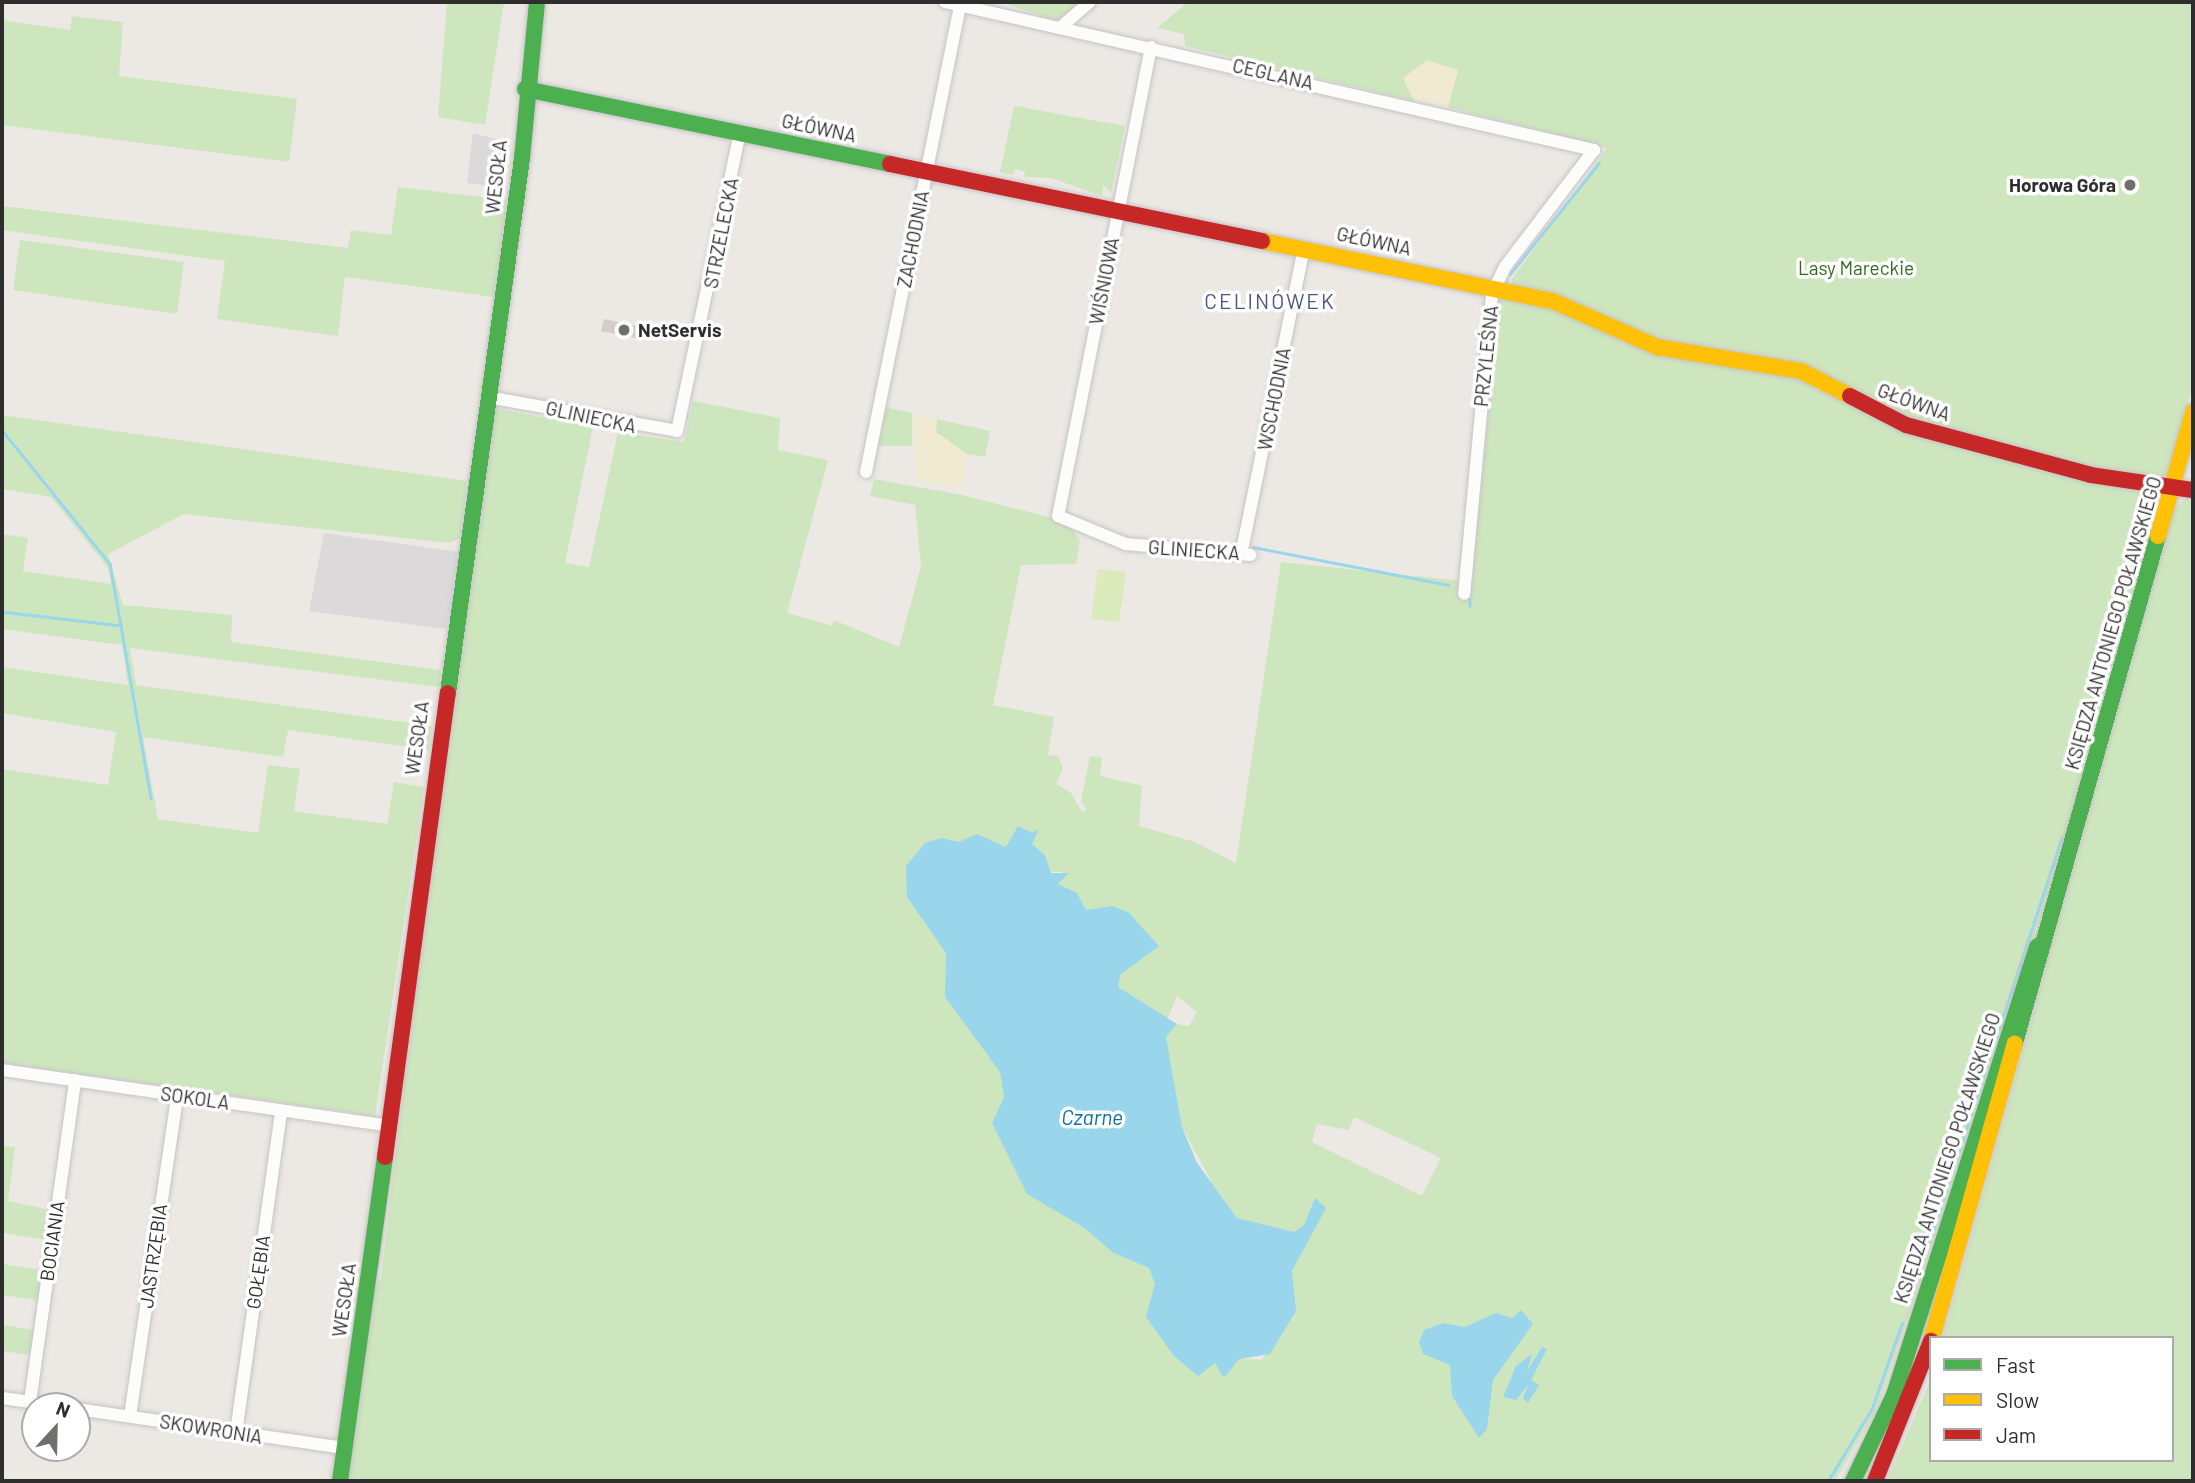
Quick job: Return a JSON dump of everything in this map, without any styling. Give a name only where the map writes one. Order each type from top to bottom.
[{"type":"street","name":"WESOŁA","points":[[340,1481],[486,397],[522,158],[525,89],[537,2]]},
{"type":"street","name":"CEGLANA","points":[[946,2],[988,6],[1061,27],[1582,145],[1597,154]]},
{"type":"street","points":[[1061,27],[1090,2]]},
{"type":"street","name":"ZACHODNIA","points":[[866,472],[960,5]]},
{"type":"street","name":"WIŚNIOWA","points":[[1058,516],[1151,47]]},
{"type":"street","name":"GŁÓWNA","points":[[525,89],[1495,288],[1568,306],[1657,347],[1791,367],[1906,425],[2010,456],[2193,490]]},
{"type":"street","name":"STRZELECKA","points":[[685,415],[740,133]]},
{"type":"street","name":"PRZYLEŚNA","points":[[1464,594],[1495,288],[1505,267],[1597,154]]},
{"type":"street","name":"WSCHODNIA","points":[[1247,553],[1304,248]]},
{"type":"street","name":"GLINIECKA","points":[[486,397],[667,434],[677,431],[685,415]]},
{"type":"street","name":"KSIĘDZA ANTONIEGO POŁAWSKIEGO","points":[[1932,1336],[2193,412]]},
{"type":"street","name":"GLINIECKA","points":[[1058,516],[1126,544],[1247,553]]},
{"type":"street","name":"KSIĘDZA ANTONIEGO POŁAWSKIEGO","points":[[1853,1481],[1894,1395],[2073,844]]},
{"type":"street","name":"SOKOLA","points":[[2,1070],[389,1126]]},
{"type":"street","name":"BOCIANIA","points":[[31,1392],[75,1080]]},
{"type":"street","name":"JASTRZĘBIA","points":[[130,1416],[177,1096]]},
{"type":"street","name":"GOŁĘBIA","points":[[236,1433],[281,1111]]},
{"type":"street","name":"KSIĘDZA ANTONIEGO POŁAWSKIEGO","points":[[1875,1481],[1929,1344]]},
{"type":"street","points":[[2,1398],[21,1401]]},
{"type":"street","name":"SKOWRONIA","points":[[91,1411],[345,1448]]},
{"type":"shaded area","points":[[473,133],[507,142],[502,188],[467,183]]},
{"type":"shaded area","points":[[324,533],[459,552],[446,629],[309,611]]},
{"type":"green space","points":[[447,2],[504,2],[485,125],[438,117]]},
{"type":"green space","points":[[1001,2],[1084,2],[1056,21]]},
{"type":"green space","name":"Lasy Mareckie","points":[[1188,2],[2193,2],[2193,386],[2167,473],[2155,491],[2159,500],[2151,537],[2069,838],[1877,1409],[1835,1481],[347,1481],[370,1296],[381,1278],[455,657],[494,408],[593,427],[565,563],[589,567],[618,432],[684,442],[693,401],[780,418],[778,450],[828,460],[787,613],[832,626],[834,620],[899,647],[921,566],[915,505],[870,496],[874,479],[962,495],[1053,518],[1072,529],[1080,540],[1076,564],[1021,565],[993,705],[1054,717],[1048,755],[1058,756],[1063,768],[1056,784],[1071,793],[1082,812],[1087,810],[1081,801],[1090,756],[1102,758],[1100,776],[1142,786],[1139,826],[1195,842],[1236,863],[1281,562],[1472,582],[1499,301],[1512,297],[1512,279],[1607,148],[1448,107],[1458,70],[1404,78],[1414,101],[1185,46],[1184,34],[1157,28]],"holes":[[[1038,831],[1031,844],[1045,855],[1050,872],[1063,872],[1056,886],[1125,1010],[1166,1022],[1177,996],[1197,1012],[1189,1026],[1177,1024],[1166,1037],[1182,1127],[1215,1188],[1237,1218],[1277,1230],[1294,1232],[1319,1218],[1292,1271],[1294,1305],[1262,1360],[1239,1358],[1228,1367],[1125,1237],[1029,837]],[[1354,1117],[1441,1158],[1422,1196],[1312,1142],[1317,1124],[1349,1130]]]},
{"type":"green space","points":[[72,16],[123,22],[119,76],[297,99],[289,162],[2,125],[2,20],[70,30]]},
{"type":"green space","points":[[1014,106],[1125,126],[1111,193],[1103,185],[1102,196],[1051,178],[1024,177],[1025,172],[1015,169],[1013,175],[1000,172]]},
{"type":"green space","points":[[398,187],[507,200],[494,297],[345,277],[338,336],[217,319],[225,261],[2,230],[2,206],[348,248],[351,230],[391,235]]},
{"type":"green space","points":[[20,240],[184,262],[177,314],[13,290]]},
{"type":"green space","points":[[885,407],[912,413],[912,446],[878,446]]},
{"type":"green space","points":[[2,415],[467,481],[460,538],[449,543],[184,514],[108,554],[123,605],[232,615],[231,642],[440,670],[439,687],[130,648],[136,685],[432,726],[429,750],[288,730],[283,757],[143,737],[158,819],[258,833],[268,765],[300,769],[294,811],[387,824],[394,782],[424,787],[375,1116],[2,1063],[2,769],[108,785],[116,732],[2,713],[2,667],[128,685],[122,645],[2,629],[2,534],[28,538],[23,571],[111,584],[108,568],[51,497],[2,489]]},
{"type":"green space","points":[[937,419],[990,431],[985,457],[967,454],[936,432]]},
{"type":"green space","points":[[2187,498],[2193,504],[2193,1481],[1887,1481],[1929,1384],[1929,1462],[2174,1462],[2174,1336],[1944,1336],[2174,508]]},
{"type":"green space","points":[[1098,569],[1126,572],[1119,622],[1091,619]]},
{"type":"green space","points":[[2,1146],[15,1147],[8,1201],[51,1210],[47,1240],[4,1233],[2,1248]]},
{"type":"green space","points":[[2,1264],[43,1270],[38,1300],[2,1295]]},
{"type":"green space","points":[[2,1325],[35,1330],[31,1355],[2,1351]]},
{"type":"sand","points":[[1427,60],[1458,70],[1448,107],[1414,101],[1403,78]]},
{"type":"sand","points":[[912,413],[937,419],[936,432],[967,454],[963,488],[917,480]]},
{"type":"water","name":"Czarne","points":[[1018,826],[1032,833],[1039,829],[1032,844],[1045,855],[1051,873],[1069,873],[1058,884],[1077,893],[1086,910],[1112,906],[1128,912],[1159,946],[1120,975],[1118,987],[1177,1024],[1166,1037],[1182,1127],[1197,1163],[1237,1218],[1294,1232],[1304,1225],[1315,1198],[1326,1208],[1292,1271],[1296,1311],[1270,1354],[1239,1359],[1224,1378],[1215,1363],[1198,1376],[1174,1356],[1146,1317],[1155,1284],[1149,1268],[1112,1252],[1086,1229],[1027,1194],[992,1123],[1004,1097],[1000,1072],[945,997],[946,953],[907,897],[906,866],[925,843],[941,838],[959,842],[977,834],[1006,847]]},
{"type":"water","points":[[1521,1310],[1533,1324],[1493,1380],[1487,1429],[1479,1438],[1452,1396],[1450,1365],[1423,1354],[1419,1342],[1424,1330],[1443,1323],[1465,1327],[1496,1313],[1512,1318]]},
{"type":"water","points":[[1542,1347],[1547,1349],[1531,1380],[1539,1385],[1528,1403],[1523,1398],[1528,1385],[1516,1400],[1503,1397],[1516,1366],[1532,1354],[1527,1371]]},
{"type":"building","name":"NetServis","points":[[604,319],[647,328],[645,340],[601,331]]},
{"type":"waterway","points":[[1510,274],[1599,163]]},
{"type":"waterway","points":[[2,430],[110,564],[121,626],[2,612]]},
{"type":"waterway","points":[[1253,547],[1448,585]]},
{"type":"waterway","points":[[1470,599],[1470,606]]},
{"type":"waterway","points":[[121,626],[151,798]]},
{"type":"waterway","points":[[1914,1287],[2061,839]]},
{"type":"waterway","points":[[1828,1481],[1872,1408],[1902,1323]]},
{"type":"traffic: fast","points":[[448,693],[522,158],[537,2]]},
{"type":"traffic: fast","points":[[525,89],[890,164]]},
{"type":"traffic: fast","points":[[2015,1043],[2158,536]]},
{"type":"traffic: fast","points":[[1853,1481],[1894,1395],[2037,946]]},
{"type":"traffic: fast","points":[[340,1481],[385,1157]]},
{"type":"traffic: slow","points":[[1262,241],[1553,301],[1657,347],[1801,371],[1850,396]]},
{"type":"traffic: slow","points":[[2158,536],[2193,412]]},
{"type":"traffic: slow","points":[[1933,1336],[2015,1043]]},
{"type":"traffic: jam","points":[[890,164],[1262,241]]},
{"type":"traffic: jam","points":[[1850,396],[1906,425],[2091,475],[2193,490]]},
{"type":"traffic: jam","points":[[385,1157],[448,693]]},
{"type":"traffic: jam","points":[[1875,1481],[1929,1346]]},
{"type":"place","name":"Horowa Góra","points":[[2130,185]]},
{"type":"place","name":"NetServis","points":[[624,330]]},
{"type":"district","name":"CELINÓWEK","points":[[1270,301]]}]
